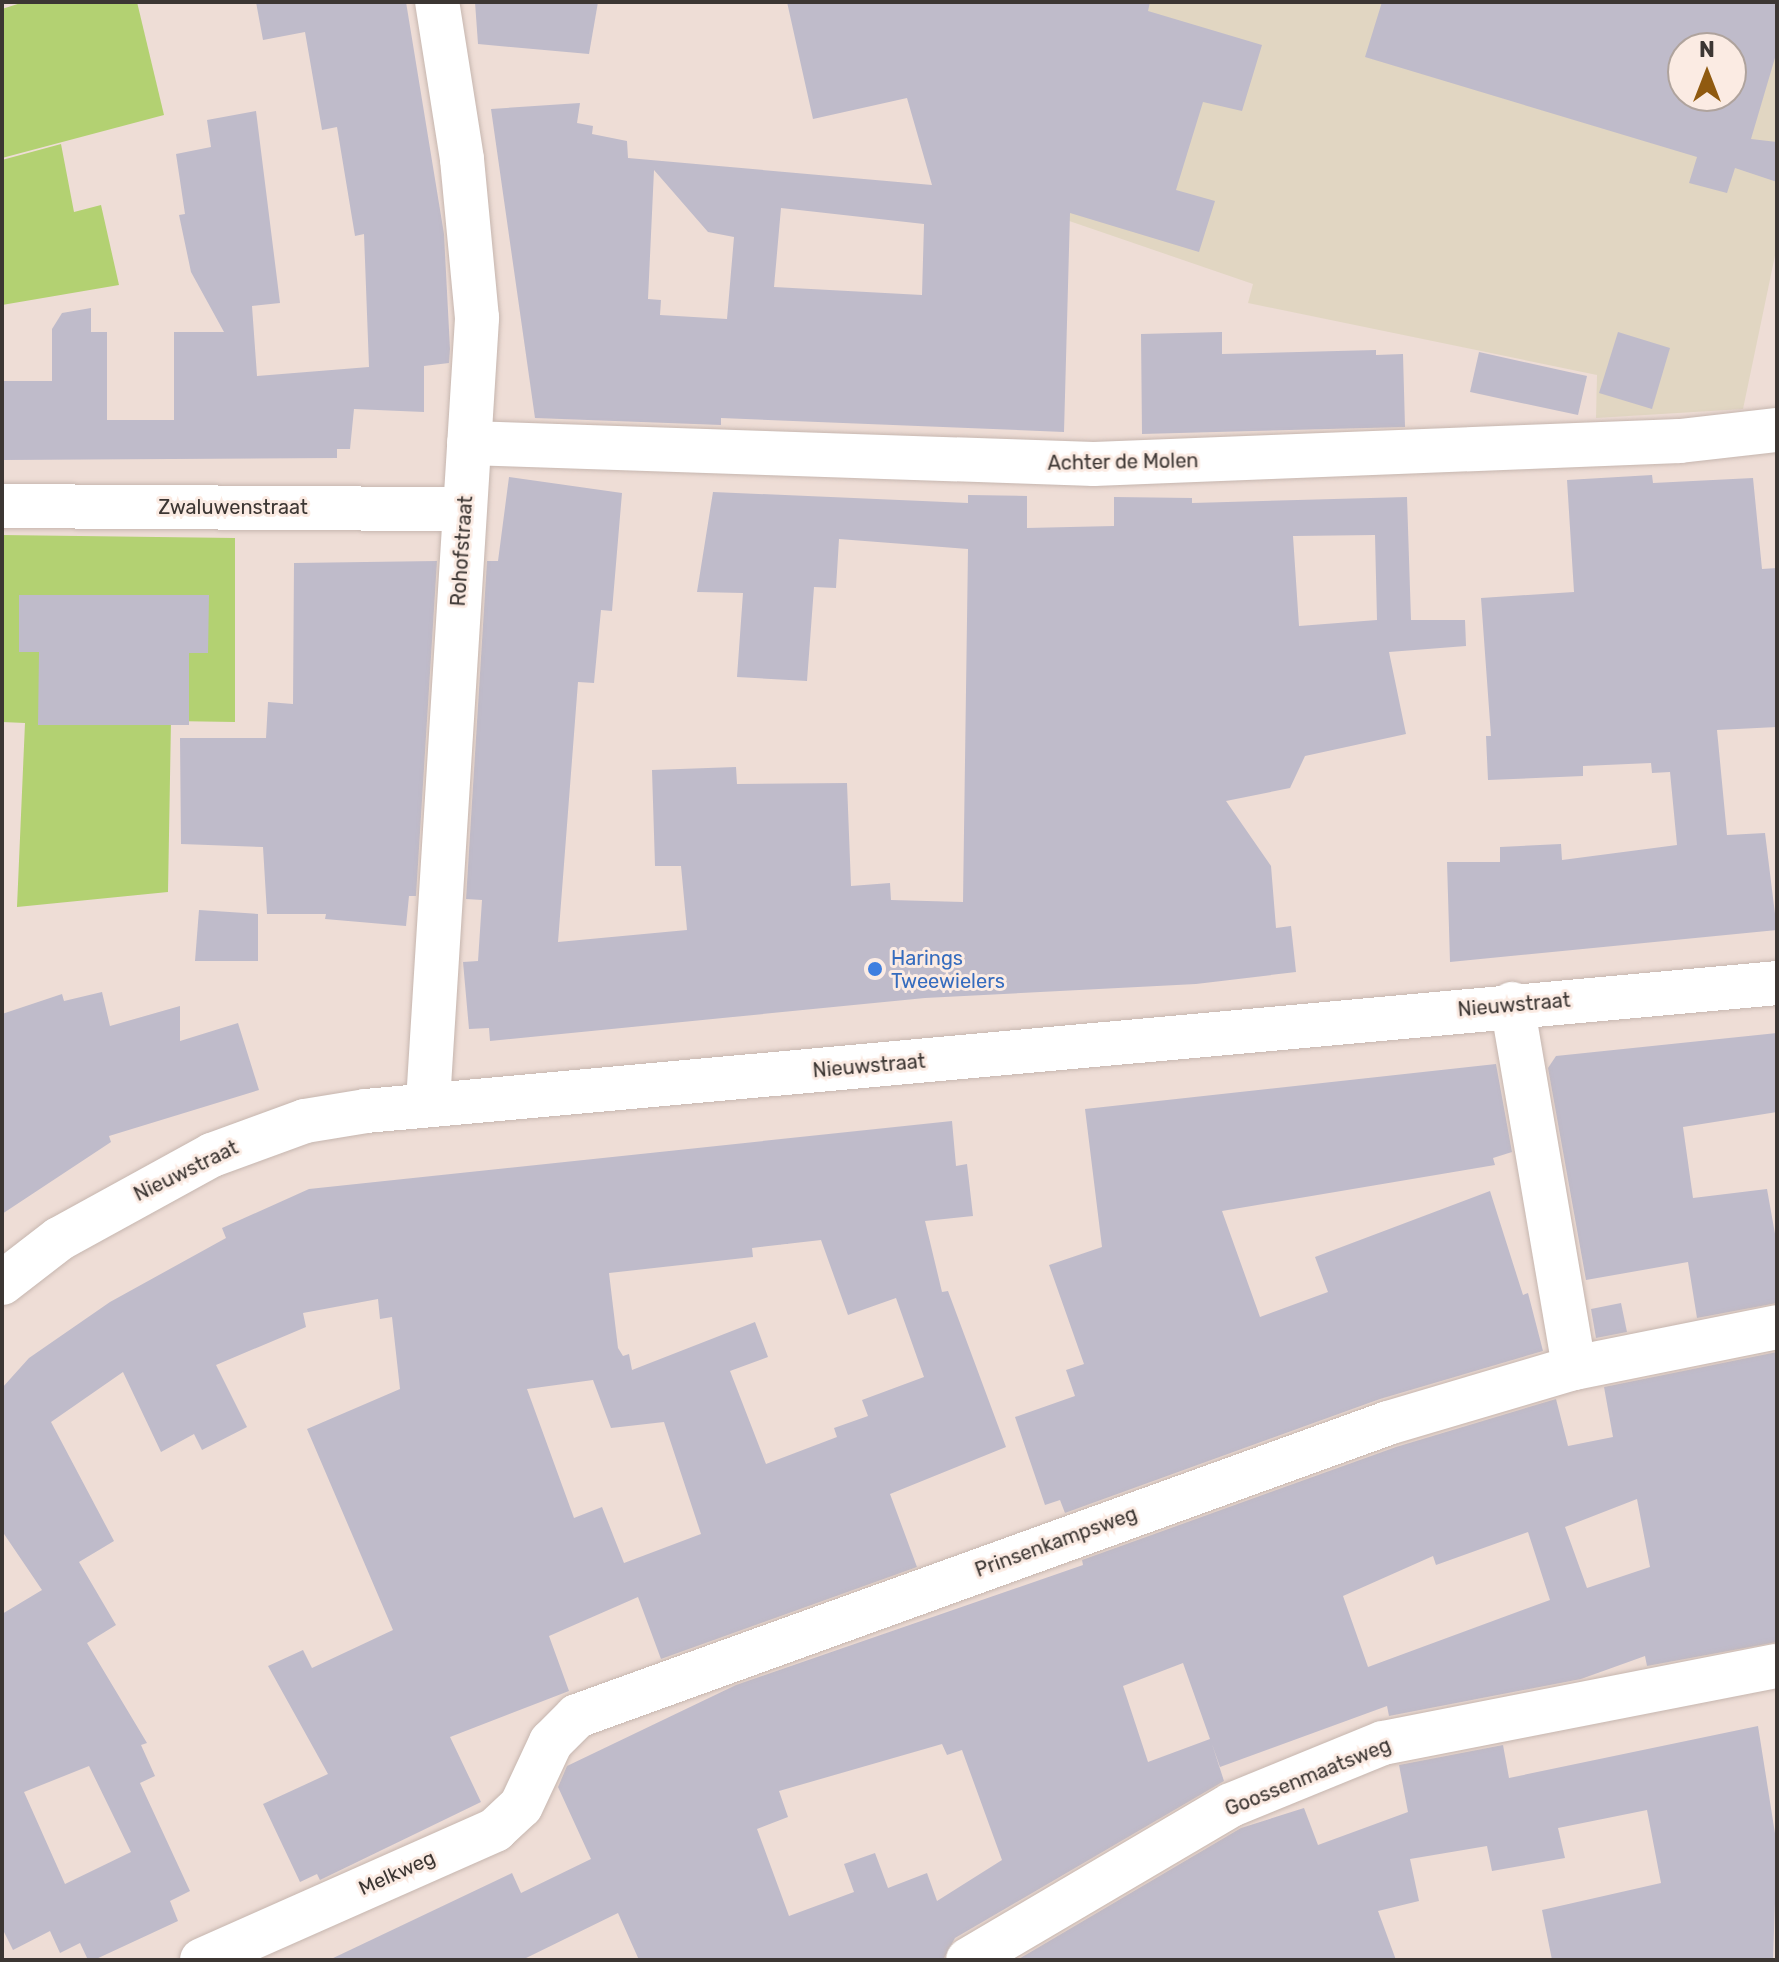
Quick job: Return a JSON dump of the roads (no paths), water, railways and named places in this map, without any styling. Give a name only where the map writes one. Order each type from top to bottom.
[{"type":"street","name":"Rohofstraat","points":[[428,1102],[477,318],[462,159],[437,2]]},
{"type":"street","name":"Achter de Molen","points":[[469,443],[1094,464],[1633,443],[1777,430]]},
{"type":"street","name":"Zwaluwenstraat","points":[[2,506],[464,509]]},
{"type":"street","name":"Nieuwstraat","points":[[2,1283],[59,1239],[212,1155],[305,1121],[428,1102],[730,1080],[1512,1004],[1777,983]]},
{"type":"street","points":[[1512,1004],[1574,1368]]},
{"type":"street","name":"Prinsenkampsweg","points":[[551,1742],[577,1716],[1388,1423],[1574,1368],[1777,1327]]},
{"type":"street","name":"Goossenmaatsweg","points":[[968,1960],[1231,1805],[1383,1743],[1777,1666]]},
{"type":"street","name":"Melkweg","points":[[202,1960],[495,1830],[521,1806],[551,1742]]},
{"type":"place","name":"Harings Tweewielers","points":[[875,969]]}]
